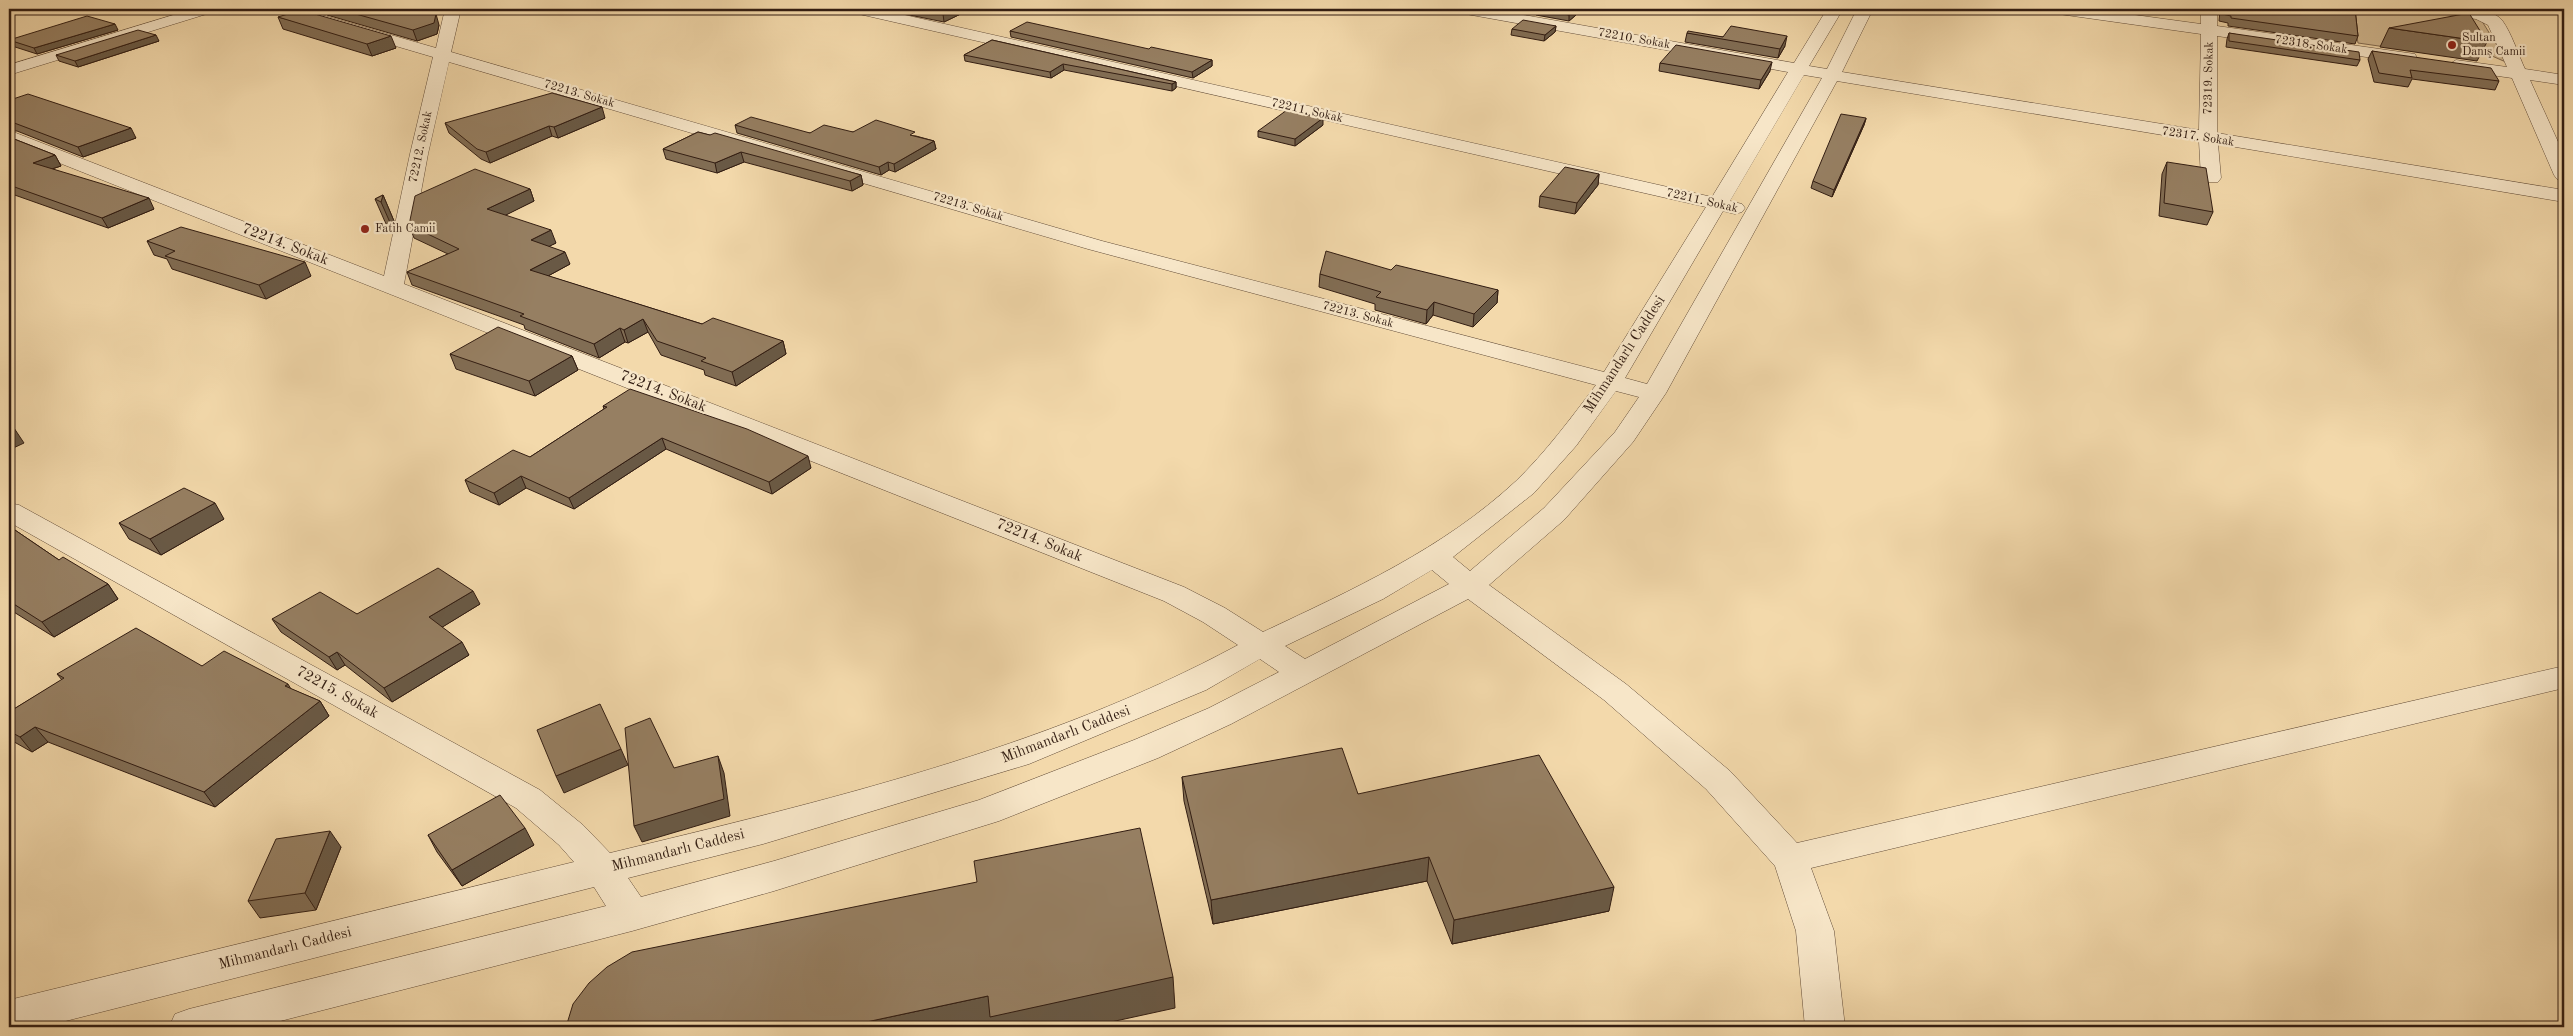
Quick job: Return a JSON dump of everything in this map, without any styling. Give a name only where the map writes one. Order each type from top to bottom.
[{"type":"street","points":[[9,70],[208,9]]},
{"type":"street","name":"72213. Sokak","points":[[285,9],[442,56],[779,151],[1095,245],[1654,393]]},
{"type":"street","name":"72212. Sokak","points":[[392,286],[453,9]]},
{"type":"street","name":"72211. Sokak","points":[[859,9],[1754,213]]},
{"type":"street","name":"72210. Sokak","points":[[1466,9],[1832,75]]},
{"type":"street","name":"Mihmandarlı Caddesi","points":[[9,1018],[762,830],[1018,755],[1194,682],[1262,645],[1373,592],[1434,557],[1481,523],[1525,487],[1567,441],[1611,381],[1834,9]]},
{"type":"street","points":[[189,1027],[336,988],[632,915],[774,876],[987,811],[1146,749],[1220,716],[1470,586],[1554,514],[1624,437],[1654,393],[1832,75],[1865,9]]},
{"type":"street","name":"72318. Sokak","points":[[2058,9],[2421,60]]},
{"type":"street","name":"72319. Sokak","points":[[2209,9],[2208,139],[2212,178]]},
{"type":"street","points":[[2439,9],[2480,15],[2496,22],[2564,175]]},
{"type":"street","points":[[2440,63],[2564,80]]},
{"type":"street","name":"72317. Sokak","points":[[1832,75],[2208,139],[2564,196]]},
{"type":"street","name":"72214. Sokak","points":[[9,137],[1174,594],[1214,615],[1304,673]]},
{"type":"street","name":"72215. Sokak","points":[[9,511],[528,799],[570,835],[603,870],[632,915]]},
{"type":"street","points":[[1434,557],[1470,586],[1615,692],[1718,780],[1790,859],[1815,931],[1825,1027]]},
{"type":"street","points":[[1790,859],[2564,677]]},
{"type":"shaded area","points":[[2352,9],[2412,9],[2480,18],[2508,63],[2483,52],[2488,50],[2443,34],[2434,54],[2358,43]]},
{"type":"building","points":[[338,9],[416,9],[436,14],[434,23],[413,30]]},
{"type":"building","points":[[916,9],[954,9],[943,14]]},
{"type":"building","points":[[1536,9],[1577,9],[1569,15]]},
{"type":"building","points":[[2222,9],[2355,9],[2358,36],[2231,18],[2231,16],[2222,14]]},
{"type":"building","points":[[301,10],[391,36],[367,44],[278,17]]},
{"type":"building","points":[[2469,13],[2487,42],[2389,28]]},
{"type":"building","points":[[87,16],[115,24],[34,48],[9,40]]},
{"type":"building","points":[[1523,20],[1556,26],[1545,35],[1512,29]]},
{"type":"building","points":[[1027,22],[1149,49],[1151,47],[1212,60],[1192,72],[1010,31]]},
{"type":"building","points":[[1731,26],[1787,36],[1780,49],[1687,33],[1688,31],[1723,37]]},
{"type":"building","points":[[138,30],[156,35],[75,61],[56,55]]},
{"type":"building","points":[[2229,33],[2359,52],[2360,60],[2229,41]]},
{"type":"building","points":[[992,40],[1176,82],[1172,84],[1063,64],[1050,72],[964,55]]},
{"type":"building","points":[[1676,45],[1772,62],[1761,80],[1660,63]]},
{"type":"building","points":[[2372,51],[2491,68],[2499,81],[2410,70],[2412,78],[2379,73]]},
{"type":"building","points":[[552,93],[602,107],[486,152],[477,149],[445,123]]},
{"type":"building","points":[[28,94],[131,128],[78,147],[9,121],[9,97],[13,99]]},
{"type":"building","points":[[1287,110],[1323,118],[1295,139],[1258,131]]},
{"type":"building","points":[[1841,114],[1866,118],[1834,190],[1813,181]]},
{"type":"building","points":[[751,117],[810,133],[824,125],[853,132],[876,120],[915,132],[910,135],[934,141],[894,164],[888,162],[879,167],[735,125]]},
{"type":"building","points":[[698,132],[710,135],[715,133],[861,175],[850,181],[741,152],[715,163],[663,149]]},
{"type":"building","points":[[9,137],[55,155],[33,163],[149,198],[102,218],[9,185]]},
{"type":"building","points":[[2167,162],[2206,168],[2213,212],[2164,203]]},
{"type":"building","points":[[1565,167],[1599,174],[1577,203],[1540,196]]},
{"type":"building","points":[[475,169],[530,189],[487,209],[551,230],[531,240],[565,252],[530,270],[702,324],[713,318],[783,341],[732,372],[701,361],[706,358],[657,341],[643,319],[624,330],[620,328],[594,344],[520,316],[524,314],[407,272],[459,249],[409,225],[415,196]]},
{"type":"building","points":[[383,195],[381,202],[375,199]]},
{"type":"building","points":[[181,227],[305,262],[259,285],[165,256],[175,251],[147,241]]},
{"type":"building","points":[[1326,251],[1391,270],[1396,265],[1498,290],[1474,314],[1434,302],[1427,310],[1376,297],[1381,292],[1320,274]]},
{"type":"building","points":[[498,327],[572,356],[529,381],[450,354]]},
{"type":"building","points":[[630,389],[747,429],[808,456],[769,482],[662,438],[569,498],[521,476],[494,493],[465,480],[513,450],[530,457],[607,407],[603,406]]},
{"type":"building","points":[[184,488],[215,503],[150,539],[119,523]]},
{"type":"building","points":[[9,526],[59,560],[63,557],[108,584],[42,622],[9,601]]},
{"type":"building","points":[[438,568],[473,591],[429,617],[462,642],[384,688],[337,652],[329,657],[272,619],[320,592],[357,614]]},
{"type":"building","points":[[136,628],[202,666],[224,651],[288,684],[285,686],[320,701],[204,792],[35,727],[20,737],[9,731],[9,712],[64,678],[57,674]]},
{"type":"building","points":[[600,704],[621,749],[556,776],[537,730]]},
{"type":"building","points":[[650,718],[674,768],[718,756],[724,799],[634,826],[625,728]]},
{"type":"building","points":[[1342,748],[1358,794],[1539,755],[1614,887],[1454,920],[1429,857],[1211,900],[1182,777]]},
{"type":"building","points":[[500,795],[525,828],[452,870],[428,835]]},
{"type":"building","points":[[1140,828],[1173,977],[990,1017],[988,996],[843,1027],[566,1027],[573,1004],[589,983],[607,967],[632,952],[977,882],[974,861]]},
{"type":"building","points":[[330,831],[305,893],[248,901],[276,839]]},
{"type":"place","name":"Sultan Danış Camii","points":[[2452,45]]},
{"type":"place","name":"Fatih Camii","points":[[365,229]]}]
